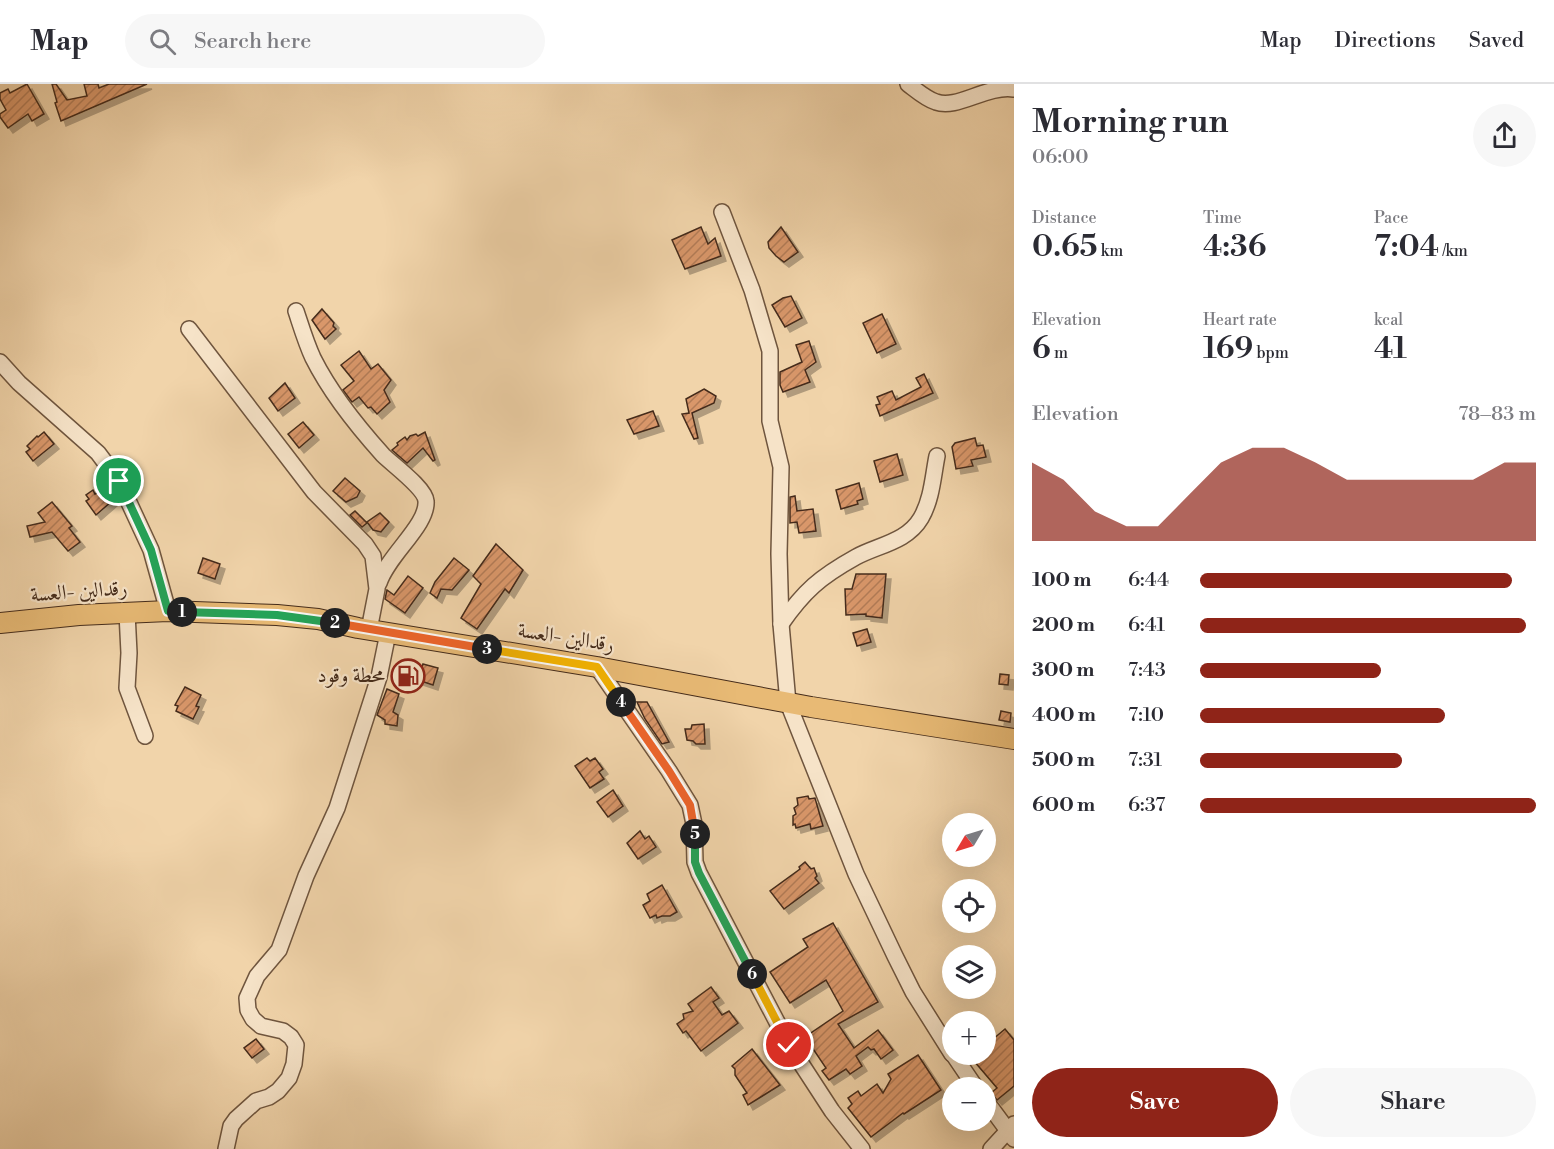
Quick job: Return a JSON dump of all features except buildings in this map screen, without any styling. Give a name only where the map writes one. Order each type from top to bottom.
[{"type":"main road","name":"رقدالين -العسة","points":[[0,623],[32,618],[168,611],[277,615],[318,619],[597,667],[788,703],[1014,739]]},
{"type":"street","points":[[908,84],[935,102],[946,104],[994,89],[1014,89]]},
{"type":"street","points":[[722,212],[753,290],[770,351],[770,421],[781,467],[779,554],[781,624],[788,703],[856,874],[894,956],[913,992],[942,1037]]},
{"type":"street","points":[[296,310],[313,358],[338,401],[360,429],[421,490],[426,499],[425,513],[420,524],[405,540],[383,571],[377,589]]},
{"type":"street","points":[[189,329],[314,492],[365,544],[373,556],[377,589],[379,677],[337,808],[306,876],[279,950],[257,976],[247,998],[248,1010],[253,1019],[261,1026],[283,1032],[291,1037],[296,1045],[294,1064],[289,1078],[278,1090],[269,1097],[255,1101],[236,1119],[231,1126],[226,1149]]},
{"type":"street","points":[[0,362],[18,383],[98,453],[119,481],[151,550],[168,611]]},
{"type":"street","points":[[781,624],[795,603],[816,581],[858,556],[901,538],[920,520],[928,503],[936,456]]},
{"type":"street","points":[[127,613],[129,652],[127,688],[145,736]]},
{"type":"street","points":[[597,667],[690,805],[694,824],[695,862],[699,873],[789,1045],[832,1111],[862,1149]]},
{"type":"street","points":[[991,1149],[1012,1131],[996,1113]]},
{"type":"place","name":"محطة وقود","points":[[408,676]]},
{"type":"route","points":[[119,481],[151,550],[168,611],[240,613],[318,619],[358,628],[597,667],[690,805],[694,824],[695,862],[699,873],[789,1045]]}]
